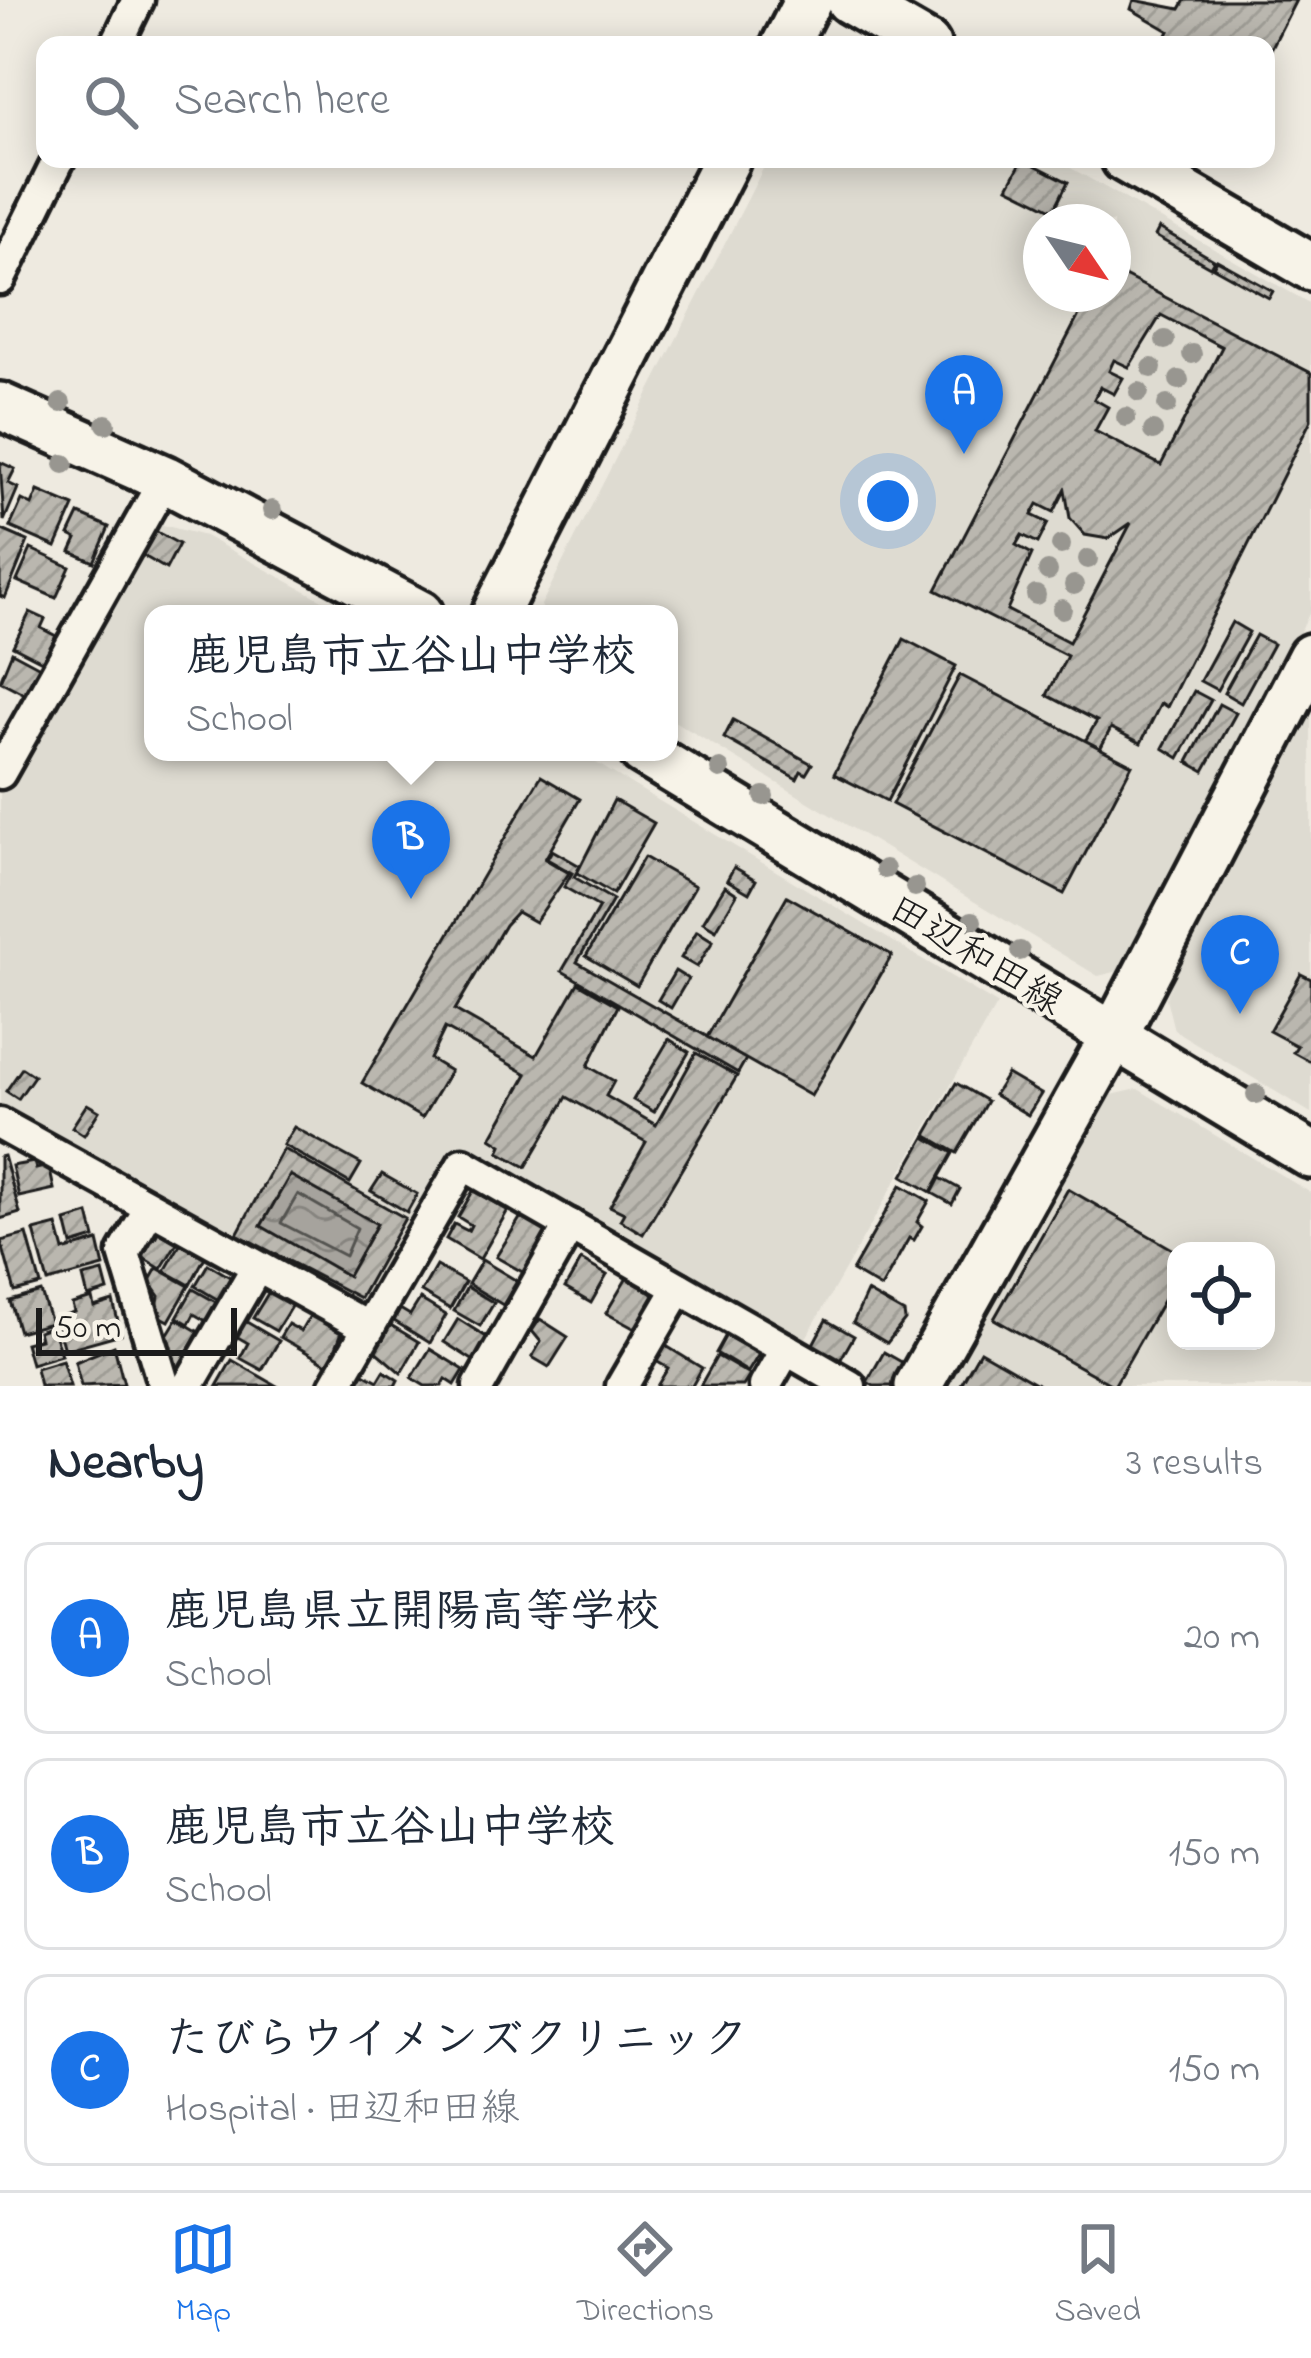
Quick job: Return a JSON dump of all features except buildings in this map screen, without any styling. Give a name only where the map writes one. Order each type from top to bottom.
[{"type":"street","points":[[120,36],[138,0]]},
{"type":"street","points":[[790,36],[808,0]]},
{"type":"street","points":[[849,0],[911,36]]},
{"type":"street","points":[[0,279],[55,168]]},
{"type":"street","points":[[500,605],[722,168]]},
{"type":"street","points":[[1141,168],[1311,266]]},
{"type":"street","points":[[0,406],[165,479],[403,605]]},
{"type":"street","points":[[0,773],[165,479]]},
{"type":"street","points":[[918,1386],[1114,1036],[1311,657]]},
{"type":"street","name":"田辺和田線","points":[[659,761],[1311,1154]]},
{"type":"street","points":[[0,1124],[369,1328]]},
{"type":"street","points":[[335,1386],[463,1164],[850,1386]]},
{"type":"street","points":[[150,1208],[124,1252],[164,1386]]},
{"type":"street","points":[[479,1386],[570,1225]]},
{"type":"street","points":[[188,1386],[257,1268]]},
{"type":"street","points":[[622,1386],[679,1288]]},
{"type":"street","points":[[765,1386],[786,1349]]},
{"type":"shaded area","points":[[763,168],[1071,168],[1311,304],[1311,610],[1128,969],[1098,976],[678,723],[678,605],[541,605]]},
{"type":"shaded area","points":[[163,525],[205,536],[332,605],[144,605],[144,761],[593,761],[997,1004],[802,1345],[460,1146],[367,1304],[356,1307],[0,1109],[0,794],[148,531]]},
{"type":"shaded area","points":[[1311,703],[1311,1113],[1174,1030],[1166,998],[1205,907]]},
{"type":"shaded area","points":[[1138,1089],[1311,1193],[1311,1386],[942,1386],[1107,1096]]},
{"type":"water","points":[[290,1175],[377,1224],[348,1276],[261,1226]]},
{"type":"place","name":"鹿児島県立開陽高等学校","points":[[964,454]]},
{"type":"place","name":"鹿児島市立谷山中学校","points":[[411,899]]},
{"type":"place","name":"たびらウイメンズクリニック","points":[[1240,1014]]}]
